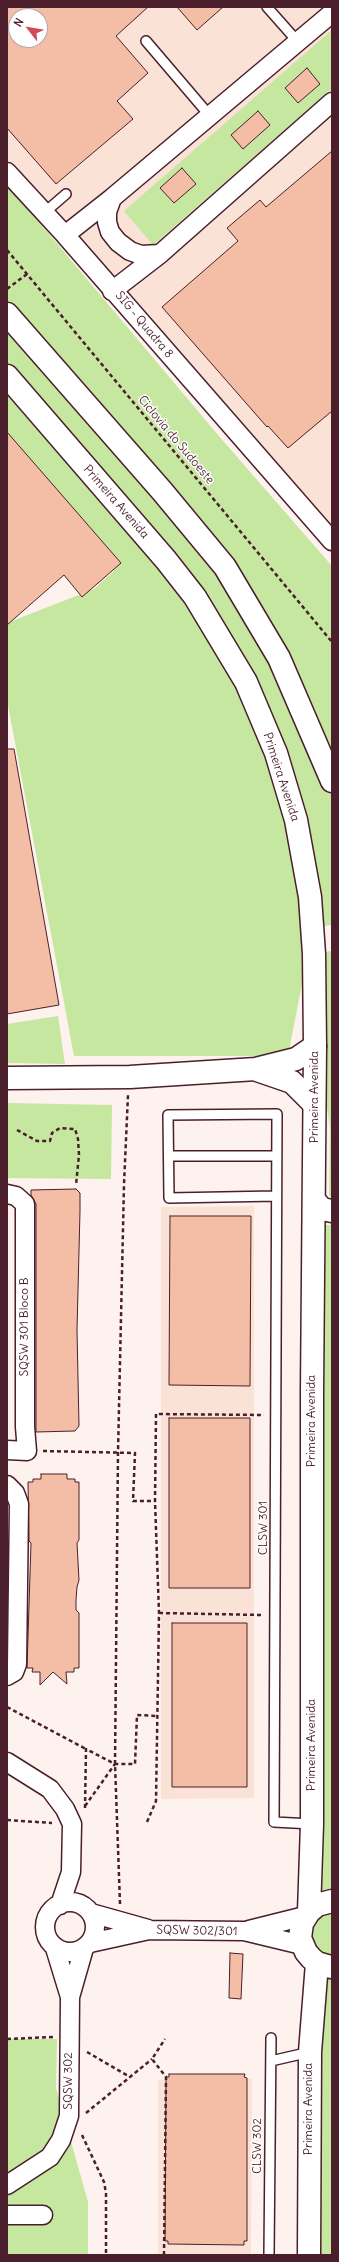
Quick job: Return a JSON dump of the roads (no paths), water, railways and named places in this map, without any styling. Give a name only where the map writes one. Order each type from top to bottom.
[{"type":"main road","points":[[7,314],[162,491],[225,567],[278,658],[332,780]]},
{"type":"main road","name":"Primeira Avenida","points":[[7,376],[166,560],[190,590],[218,633],[246,682],[276,753],[296,820],[310,897],[323,949],[315,1046],[314,1104],[312,1824],[307,1914],[301,1930],[302,1945]]},
{"type":"main road","points":[[7,1078],[130,1077],[256,1069],[296,1059],[315,1046]]},
{"type":"main road","points":[[256,1069],[292,1082],[314,1104]]},
{"type":"main road","points":[[314,1200],[322,1209],[332,1212]]},
{"type":"main road","points":[[307,1914],[317,1905],[332,1901]]},
{"type":"main road","points":[[302,1945],[306,1952],[325,1965]]},
{"type":"main road","name":"Primeira Avenida","points":[[309,2255],[310,2052],[325,1965]]},
{"type":"street","points":[[64,235],[112,198],[332,13]]},
{"type":"street","name":"SIG - Quadra 8","points":[[332,102],[160,254],[112,291],[332,541]]},
{"type":"street","points":[[7,172],[112,291]]},
{"type":"street","points":[[112,198],[107,212],[107,222],[110,232],[118,242],[130,251],[141,255],[160,254]]},
{"type":"street","name":"SQSW 301 Bloco B","points":[[7,1194],[16,1196],[25,1204],[25,1427],[27,1451],[7,1450]]},
{"type":"street","points":[[7,1485],[15,1493],[19,1504],[19,1512],[18,1664],[14,1672],[7,1676]]},
{"type":"street","points":[[7,1762],[50,1789],[65,1809],[72,1824],[71,1872],[60,1905]]},
{"type":"street","points":[[71,1872],[95,1928],[87,1945],[69,1952],[55,1948],[50,1943],[45,1929],[48,1914],[60,1905],[71,1902],[86,1909]]},
{"type":"street","name":"SQSW 302/301","points":[[86,1909],[149,1930]]},
{"type":"street","name":"SQSW 302/301","points":[[244,1931],[307,1914]]},
{"type":"street","name":"SQSW 302/301","points":[[87,1945],[149,1930],[244,1931],[302,1945]]},
{"type":"street","name":"SQSW 302","points":[[7,2185],[50,2157],[72,2119],[69,2039],[70,1997],[87,1945]]},
{"type":"street","name":"SQSW 302","points":[[55,1948],[70,1997]]},
{"type":"street","points":[[7,2215],[43,2215]]},
{"type":"lane","points":[[268,7],[298,42]]},
{"type":"lane","points":[[146,42],[210,116]]},
{"type":"lane","points":[[44,213],[66,194]]},
{"type":"lane","name":"CLSW 301","points":[[169,1156],[168,1115],[277,1114],[274,1822],[312,1824]]},
{"type":"lane","points":[[276,1196],[169,1198],[169,1156],[277,1156]]},
{"type":"lane","name":"CLSW 302","points":[[269,2255],[271,2038]]},
{"type":"lane","points":[[271,2061],[310,2052]]}]
